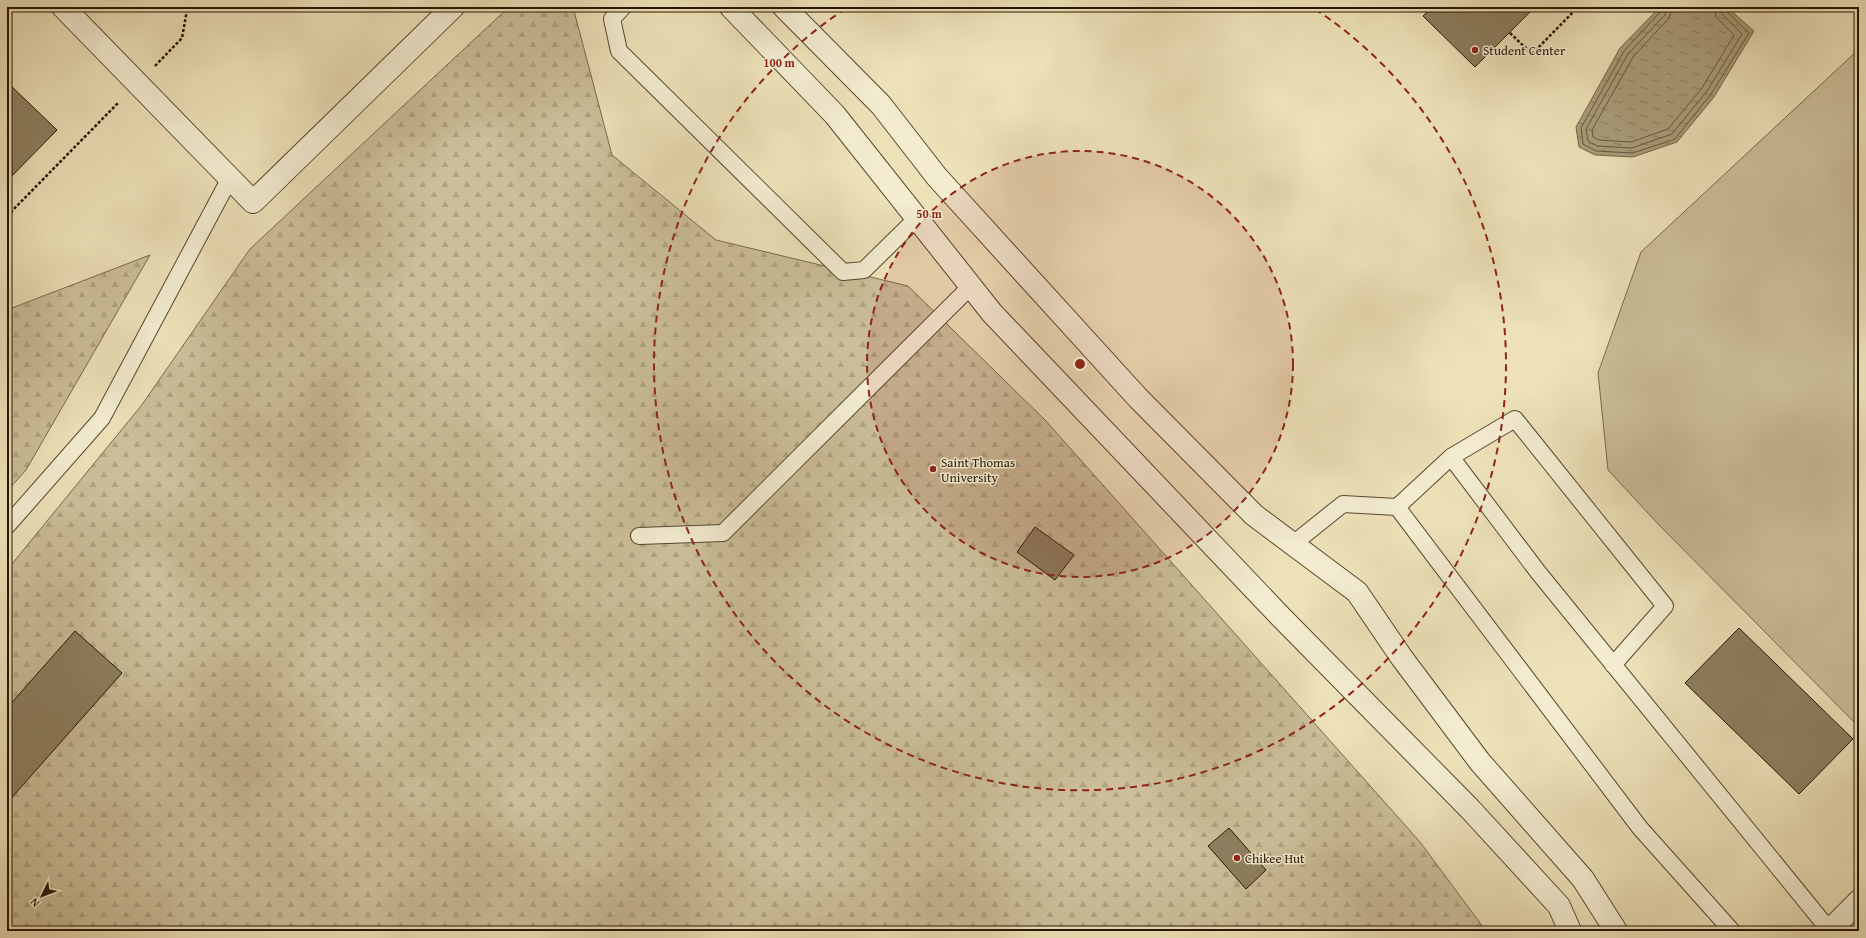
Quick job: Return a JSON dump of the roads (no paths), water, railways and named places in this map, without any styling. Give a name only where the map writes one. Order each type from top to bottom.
[{"type":"street","points":[[63,7],[253,202],[453,7]]},
{"type":"street","points":[[731,7],[835,115],[992,313],[1280,616],[1470,809],[1559,906],[1570,931]]},
{"type":"street","points":[[784,7],[881,105],[937,177],[1138,398],[1254,515],[1357,592],[1402,658],[1480,762],[1583,879],[1616,931]]},
{"type":"street","points":[[1830,931],[1859,901]]},
{"type":"lane","points":[[623,7],[612,19],[619,51],[843,272],[864,270],[917,218]]},
{"type":"lane","points":[[7,526],[102,418],[230,178]]},
{"type":"lane","points":[[639,536],[723,533],[971,286]]},
{"type":"lane","points":[[1293,544],[1343,504],[1397,507],[1450,457],[1515,419],[1665,606],[1613,665]]},
{"type":"lane","points":[[1450,457],[1538,572],[1830,931]]},
{"type":"lane","points":[[1397,507],[1640,828],[1732,931]]},
{"type":"water","points":[[1660,7],[1727,7],[1754,31],[1714,97],[1677,142],[1633,157],[1595,155],[1579,147],[1576,127],[1620,48]]},
{"type":"place","name":"Student Center","points":[[1475,50]]},
{"type":"place","name":"Saint Thomas University","points":[[933,469]]},
{"type":"place","name":"Chikee Hut","points":[[1237,858]]}]
